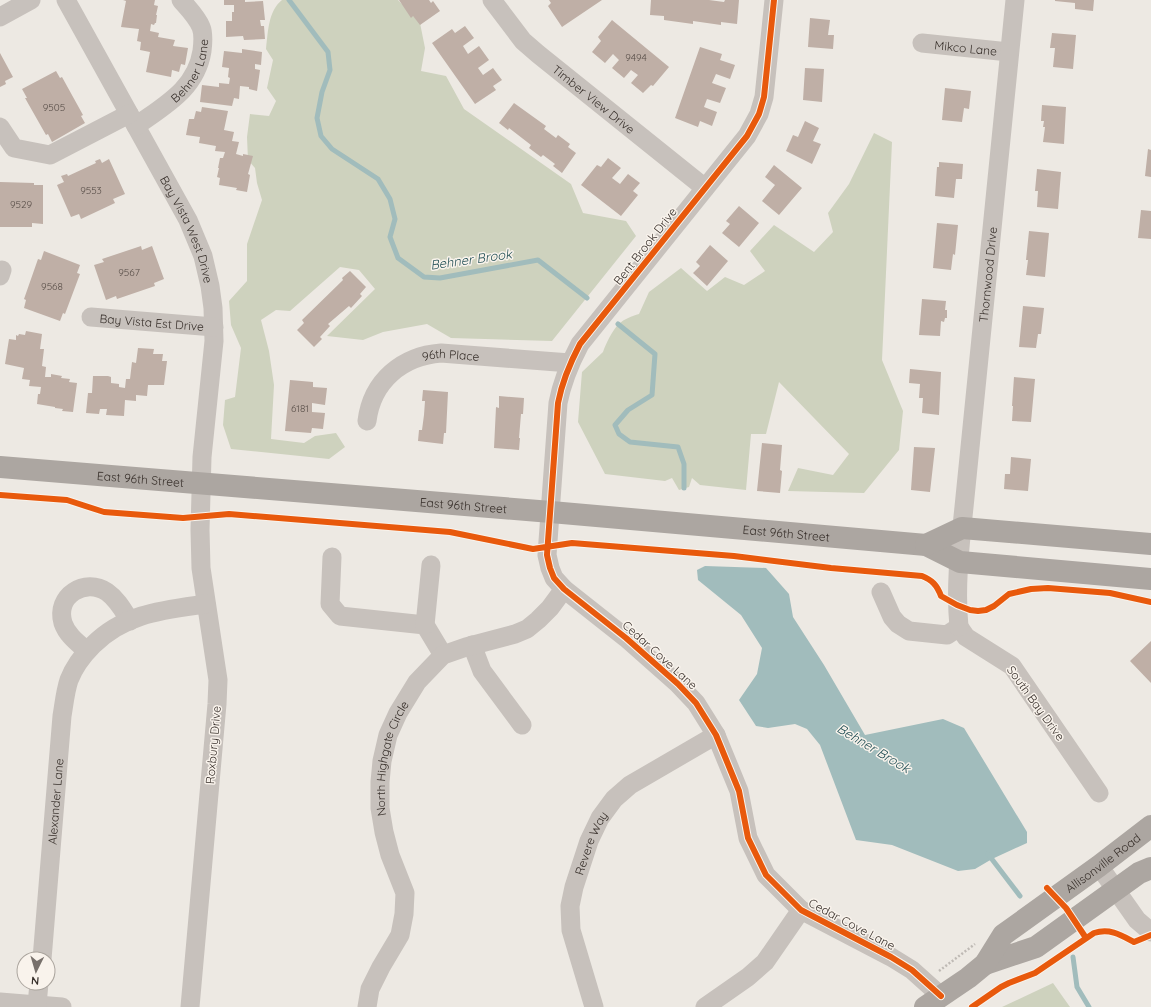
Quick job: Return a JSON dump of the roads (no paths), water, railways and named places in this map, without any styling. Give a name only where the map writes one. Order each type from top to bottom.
[{"type":"main road","name":"East 96th Street","points":[[0,466],[926,545],[1151,544]]},
{"type":"main road","points":[[926,545],[961,546]]},
{"type":"main road","name":"East 96th Street","points":[[961,546],[1141,578]]},
{"type":"main road","points":[[1141,578],[1151,588]]},
{"type":"main road","name":"Allisonville Road","points":[[933,1001],[968,978],[985,964],[1003,935],[1099,866],[1151,826]]},
{"type":"main road","name":"Allisonville Road","points":[[985,964],[1036,947],[1140,873],[1151,868]]},
{"type":"street","points":[[0,17],[31,0]]},
{"type":"street","name":"Bay Vista West Drive","points":[[66,0],[188,220],[201,250],[210,286],[214,327],[201,483]]},
{"type":"street","name":"Behner Lane","points":[[0,127],[14,148],[50,154],[133,120],[179,94],[192,79],[198,69],[203,43],[201,28],[181,0]]},
{"type":"street","name":"Timber View Drive","points":[[492,0],[517,34],[533,50],[705,188]]},
{"type":"street","name":"Bent Brook Drive","points":[[551,512],[558,404],[570,363],[580,344],[754,126],[761,108],[765,90],[774,0]]},
{"type":"street","name":"Thornwood Drive","points":[[961,546],[1015,0]]},
{"type":"street","name":"Mikco Lane","points":[[922,43],[1009,52]]},
{"type":"street","name":"Bay Vista Est Drive","points":[[91,317],[214,327]]},
{"type":"street","name":"96th Place","points":[[367,421],[373,399],[380,385],[396,369],[409,361],[432,353],[570,363]]},
{"type":"street","name":"Roxbury Drive","points":[[190,1007],[218,680],[201,568],[201,483]]},
{"type":"street","name":"Cedar Cove Lane","points":[[551,512],[548,555],[550,568],[554,578],[564,589],[626,638],[678,684],[696,703],[716,735],[739,791],[748,838],[766,875],[801,910],[891,957],[912,970],[933,1001]]},
{"type":"street","points":[[881,592],[892,617],[898,624],[909,631],[947,635],[959,627],[957,605],[961,546]]},
{"type":"street","points":[[332,557],[330,604],[340,616],[425,625]]},
{"type":"street","points":[[431,565],[425,625],[444,655]]},
{"type":"street","points":[[87,651],[66,630],[63,622],[64,605],[68,597],[75,590],[92,586],[100,588],[116,599],[130,620]]},
{"type":"street","name":"North Highgate Circle","points":[[367,1007],[370,989],[400,935],[404,914],[405,893],[390,855],[384,832],[380,802],[382,761],[388,735],[398,713],[416,682],[444,655],[527,629],[550,608],[564,589]]},
{"type":"street","name":"Alexander Lane","points":[[43,951],[62,716],[69,680],[77,664],[87,651],[104,634],[113,628],[130,620],[166,610],[206,604]]},
{"type":"street","name":"South Bay Drive","points":[[959,627],[966,637],[1012,666],[1099,793]]},
{"type":"street","points":[[472,645],[482,670],[522,725]]},
{"type":"street","name":"Revere Way","points":[[594,1007],[571,930],[570,906],[574,887],[592,835],[600,818],[614,799],[630,785],[716,735]]},
{"type":"street","points":[[1099,866],[1137,920],[1151,932]]},
{"type":"street","points":[[705,1007],[748,977],[765,962],[801,910]]},
{"type":"street","points":[[37,1005],[38,991]]},
{"type":"street","points":[[0,1002],[62,1007]]},
{"type":"water","points":[[705,566],[766,568],[789,594],[793,617],[824,665],[865,735],[943,719],[964,728],[1027,832],[1027,843],[992,859],[975,869],[958,871],[892,845],[856,840],[820,745],[807,729],[795,724],[768,728],[756,726],[739,700],[757,674],[762,648],[741,615],[698,580],[697,570]]},
{"type":"waterway","name":"Behner Brook","points":[[289,0],[328,52],[330,70],[322,92],[317,118],[321,136],[332,149],[378,179],[390,199],[395,219],[390,237],[398,258],[424,277],[440,278],[538,260],[587,298]]},
{"type":"waterway","name":"Behner Brook","points":[[618,324],[655,354],[652,395],[628,410],[615,425],[619,434],[630,442],[678,447],[684,464],[684,488]]},
{"type":"waterway","name":"Behner Brook","points":[[988,854],[1020,896]]},
{"type":"waterway","name":"Behner Brook","points":[[1073,957],[1077,987],[1089,1007]]}]
